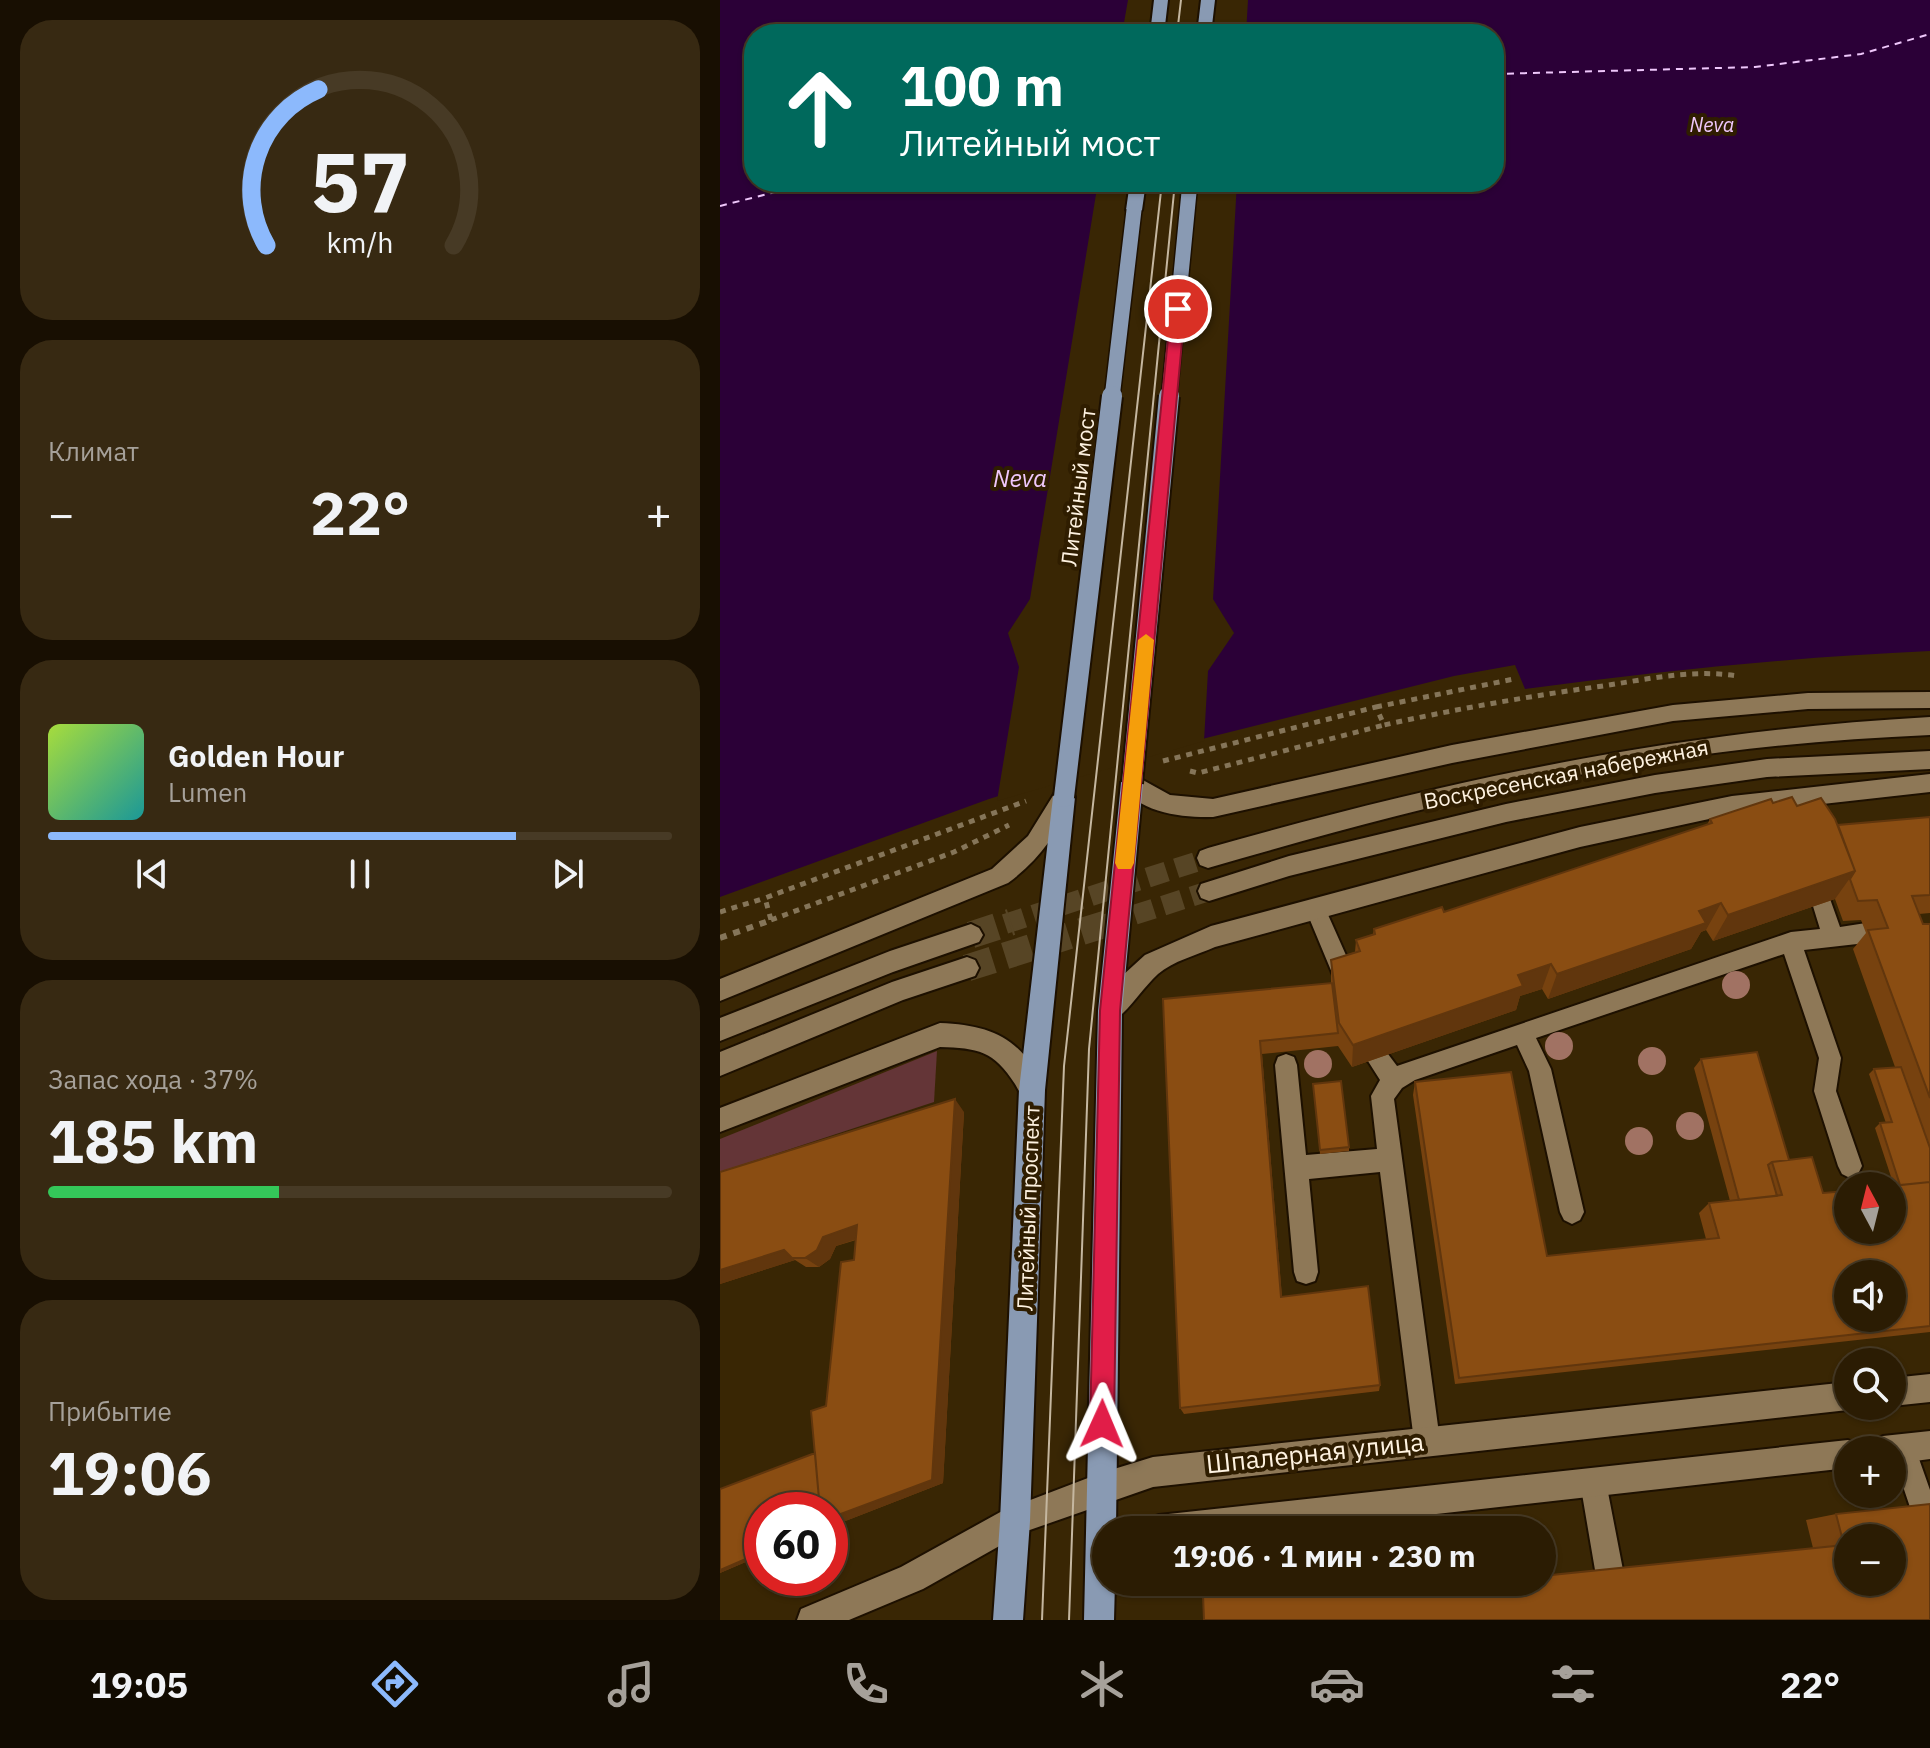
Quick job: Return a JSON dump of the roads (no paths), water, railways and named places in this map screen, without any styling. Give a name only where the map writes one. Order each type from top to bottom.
[{"type":"main road","points":[[1158,24],[1161,0]]},
{"type":"main road","points":[[1205,24],[1208,0]]},
{"type":"main road","name":"Литейный мост","points":[[1064,797],[1137,192]]},
{"type":"main road","points":[[1102,1516],[1110,1011],[1189,192]]},
{"type":"main road","points":[[1132,783],[1156,802],[1185,809],[1213,808],[1452,754],[1673,713],[1808,701],[1930,700]]},
{"type":"main road","name":"Воскресенская набережная","points":[[1208,858],[1330,822],[1623,759],[1751,740],[1930,726]]},
{"type":"main road","name":"Воскресенская набережная","points":[[1209,891],[1289,866],[1506,813],[1655,784],[1767,768],[1930,760]]},
{"type":"main road","points":[[1110,1011],[1130,984],[1153,963],[1211,937],[1315,908],[1580,837],[1732,805],[1774,809],[1930,783]]},
{"type":"main road","points":[[720,990],[1000,876],[1024,859],[1047,834],[1064,797]]},
{"type":"main road","name":"Литейный проспект","points":[[1008,1620],[1015,1521],[1032,1090],[1064,797]]},
{"type":"main road","points":[[720,1030],[890,962],[971,935]]},
{"type":"main road","points":[[720,1064],[900,990],[967,968]]},
{"type":"main road","points":[[720,1120],[940,1035],[973,1035],[995,1044],[1014,1058],[1032,1090]]},
{"type":"main road","points":[[1906,1391],[1930,1388]]},
{"type":"main road","name":"Шпалерная улица","points":[[812,1620],[912,1578],[1015,1521],[1153,1472],[1834,1397]]},
{"type":"main road","points":[[1286,1516],[1834,1456]]},
{"type":"main road","points":[[1099,1620],[1100,1596]]},
{"type":"lane","points":[[1822,903],[1833,937]]},
{"type":"lane","points":[[1315,908],[1346,980]]},
{"type":"lane","points":[[1427,1441],[1382,1096],[1394,1080],[1409,1071],[1791,942],[1866,933]]},
{"type":"lane","points":[[1791,942],[1830,1058],[1825,1091],[1850,1166]]},
{"type":"lane","points":[[1522,1033],[1540,1069],[1572,1212]]},
{"type":"lane","points":[[1377,1058],[1394,1080]]},
{"type":"lane","points":[[1286,1065],[1306,1272]]},
{"type":"lane","points":[[1296,1168],[1390,1160]]},
{"type":"lane","points":[[1906,1451],[1922,1507]]},
{"type":"lane","points":[[1593,1482],[1609,1570]]},
{"type":"water","name":"Neva","points":[[720,0],[1930,0],[1930,651],[1727,666],[1525,689],[1515,665],[1454,676],[1102,764],[989,799],[720,897]]},
{"type":"tunnel","points":[[1005,924],[1208,858]]},
{"type":"tunnel","points":[[1106,924],[1209,891]]},
{"type":"tunnel","points":[[971,935],[1011,922]]},
{"type":"tunnel","points":[[967,968],[1112,922]]},
{"type":"tram line","points":[[1178,24],[1181,0]]},
{"type":"tram line","points":[[1042,1620],[1064,1066],[1161,192]]},
{"type":"tram line","points":[[1069,1620],[1089,1049],[1174,192]]}]
